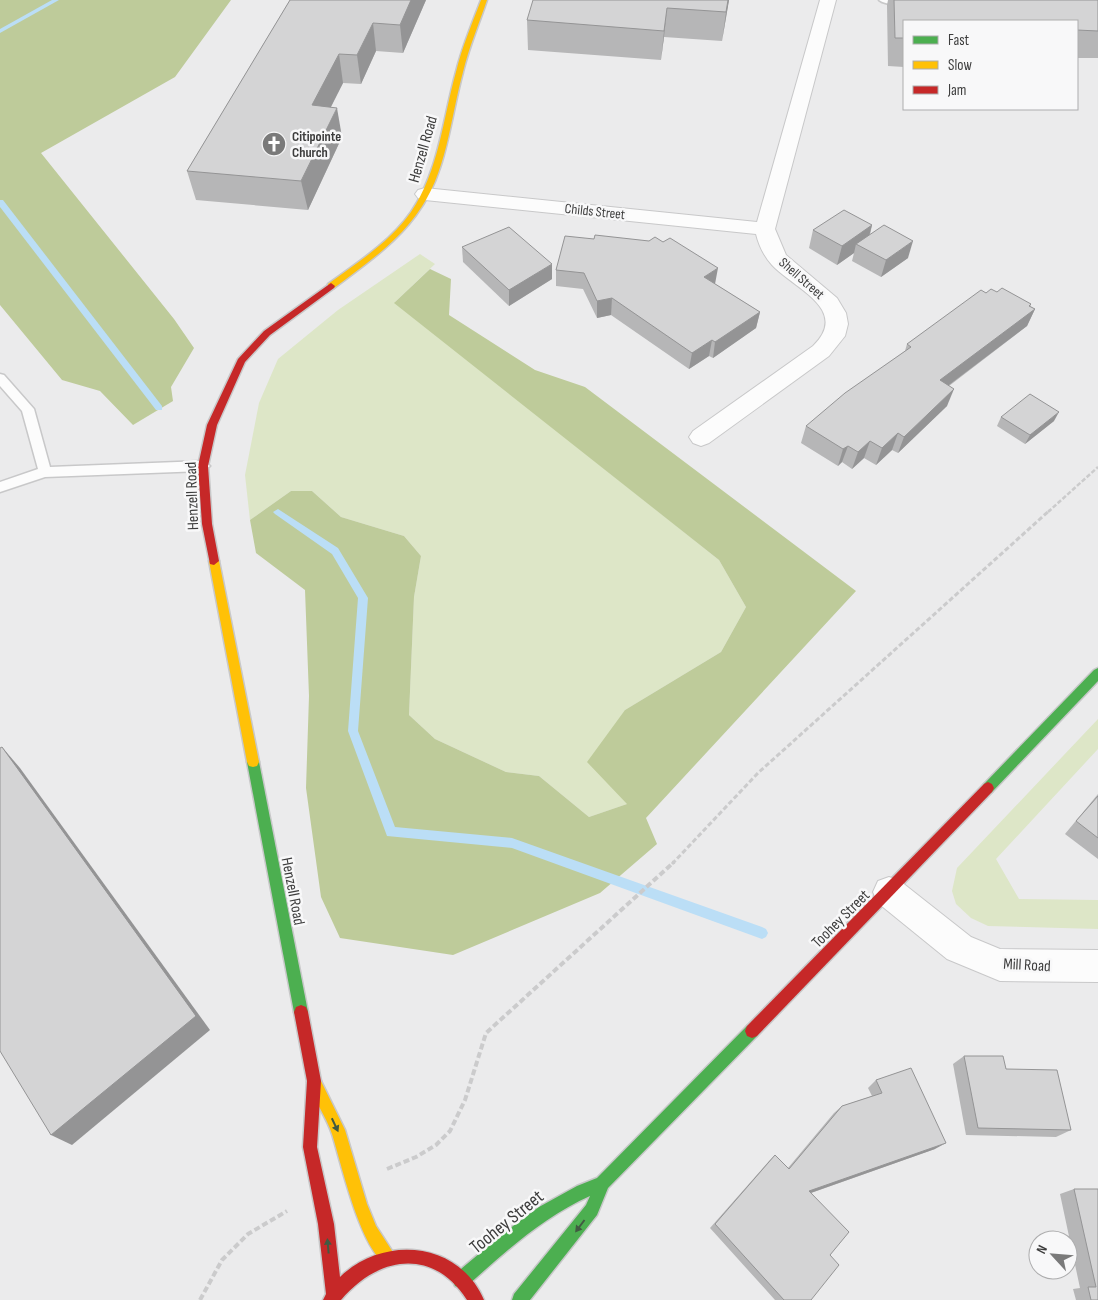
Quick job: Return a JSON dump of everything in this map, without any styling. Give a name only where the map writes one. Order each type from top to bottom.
[{"type":"main road","name":"Henzell Road","points":[[333,1297],[326,1224],[310,1147],[314,1081],[207,524],[203,466],[212,424],[241,361],[267,333],[390,239],[413,214],[425,194],[439,156],[459,70],[484,0]]},
{"type":"main road","name":"Toohey Street","points":[[520,1300],[551,1264],[592,1210],[602,1183],[889,892],[1098,674]]},
{"type":"main road","name":"Henzell Road","points":[[314,1081],[338,1130],[360,1205],[372,1231],[388,1257]]},
{"type":"main road","name":"Toohey Street","points":[[461,1280],[525,1223],[576,1192],[602,1183]]},
{"type":"main road","points":[[333,1297],[346,1281],[359,1271],[388,1257],[414,1255],[427,1258],[451,1270],[476,1300]]},
{"type":"street","points":[[766,229],[828,0]]},
{"type":"street","name":"Childs Street","points":[[425,194],[766,229]]},
{"type":"street","name":"Shell Street","points":[[700,436],[821,351],[834,337],[837,319],[830,301],[781,262],[769,246],[766,229]]},
{"type":"street","name":"Mill Road","points":[[889,892],[959,948],[1000,965],[1098,966]]},
{"type":"lane","points":[[883,0],[922,3]]},
{"type":"lane","points":[[0,378],[28,409],[45,472]]},
{"type":"lane","points":[[0,487],[45,472],[203,466]]},
{"type":"path","points":[[382,1171],[427,1152],[444,1140],[457,1122],[466,1102],[479,1049],[486,1033],[666,870],[690,846],[719,811],[758,773],[1098,467]]},
{"type":"path","points":[[200,1300],[222,1260],[248,1234],[292,1208]]},
{"type":"green space","points":[[0,0],[231,0],[175,77],[41,153],[174,319],[194,348],[171,387],[173,401],[133,425],[100,391],[62,380],[0,305]]},
{"type":"green space","points":[[420,254],[435,264],[395,302],[719,560],[746,607],[721,652],[625,710],[627,804],[589,817],[539,776],[506,772],[435,739],[409,715],[414,597],[421,556],[404,536],[341,517],[312,491],[291,491],[250,520],[245,475],[259,403],[278,359],[338,310]]},
{"type":"green space","points":[[430,269],[451,279],[449,315],[535,370],[585,387],[856,591],[646,818],[657,844],[600,893],[453,955],[340,938],[321,897],[306,788],[309,696],[305,590],[256,553],[250,520],[291,491],[312,491],[341,517],[404,536],[421,556],[414,597],[409,715],[435,739],[506,772],[539,776],[589,817],[627,804],[587,762],[625,710],[721,652],[746,607],[719,560],[394,303]]},
{"type":"green space","points":[[1098,719],[1098,749],[996,859],[1019,899],[1098,900],[1098,929],[988,926],[971,918],[956,904],[952,891],[957,868]]},
{"type":"building","points":[[290,0],[411,0],[400,25],[373,23],[357,55],[339,54],[312,105],[337,108],[301,181],[187,171]]},
{"type":"building","points":[[533,0],[728,0],[726,12],[667,8],[664,31],[527,20]]},
{"type":"building","points":[[894,0],[1098,0],[1098,31],[1078,30],[1078,20],[903,20],[903,38],[895,38]]},
{"type":"building","points":[[844,210],[872,225],[842,246],[813,230]]},
{"type":"building","points":[[884,225],[913,241],[886,260],[856,244]]},
{"type":"building","points":[[509,227],[552,264],[509,290],[462,247]]},
{"type":"building","points":[[595,235],[649,241],[655,237],[663,242],[670,238],[718,268],[704,277],[760,312],[715,342],[712,340],[692,353],[612,298],[597,301],[584,273],[556,270],[565,236],[594,239]]},
{"type":"building","points":[[1002,288],[1031,304],[1029,306],[1035,309],[940,380],[954,389],[904,437],[898,433],[882,448],[870,441],[858,452],[848,446],[843,449],[806,426],[845,393],[911,347],[907,344],[981,290],[986,293],[991,289],[997,292]]},
{"type":"building","points":[[1030,394],[1059,412],[1030,435],[1001,417]]},
{"type":"building","points":[[2,747],[196,1016],[51,1135],[0,1051],[0,748]]},
{"type":"building","points":[[1098,796],[1098,838],[1076,821]]},
{"type":"building","points":[[964,1056],[1003,1056],[1006,1069],[1057,1070],[1071,1130],[978,1128]]},
{"type":"building","points":[[911,1068],[946,1143],[809,1191],[849,1232],[830,1255],[839,1265],[811,1300],[784,1300],[715,1224],[775,1155],[789,1169],[842,1106],[882,1093],[876,1080]]},
{"type":"building","points":[[1074,1189],[1098,1189],[1098,1300],[1091,1300],[1088,1287],[1096,1287]]},
{"type":"waterway","points":[[0,31],[56,0]]},
{"type":"waterway","points":[[0,202],[159,408]]},
{"type":"waterway","points":[[278,512],[335,551],[363,598],[353,731],[391,832],[512,843],[762,933]]},
{"type":"traffic: fast","points":[[988,788],[1098,673]]},
{"type":"traffic: fast","points":[[253,762],[301,1012]]},
{"type":"traffic: fast","points":[[520,1300],[592,1210],[602,1183],[752,1031]]},
{"type":"traffic: fast","points":[[461,1280],[527,1225],[563,1202],[602,1183]]},
{"type":"traffic: slow","points":[[331,286],[375,253],[396,234],[414,213],[423,197],[437,163],[461,63],[484,0]]},
{"type":"traffic: slow","points":[[214,561],[253,762]]},
{"type":"traffic: slow","points":[[314,1082],[338,1130],[360,1205],[371,1231],[388,1257]]},
{"type":"traffic: jam","points":[[214,561],[207,524],[203,466],[212,425],[241,361],[267,333],[331,286]]},
{"type":"traffic: jam","points":[[752,1031],[988,788]]},
{"type":"traffic: jam","points":[[301,1012],[314,1081],[310,1147],[326,1224],[334,1294]]},
{"type":"traffic: jam","points":[[331,1300],[350,1278],[364,1268],[389,1258],[403,1257],[429,1259],[442,1264],[463,1281],[476,1300]]},
{"type":"place","name":"Citipointe Church","points":[[274,144]]}]
